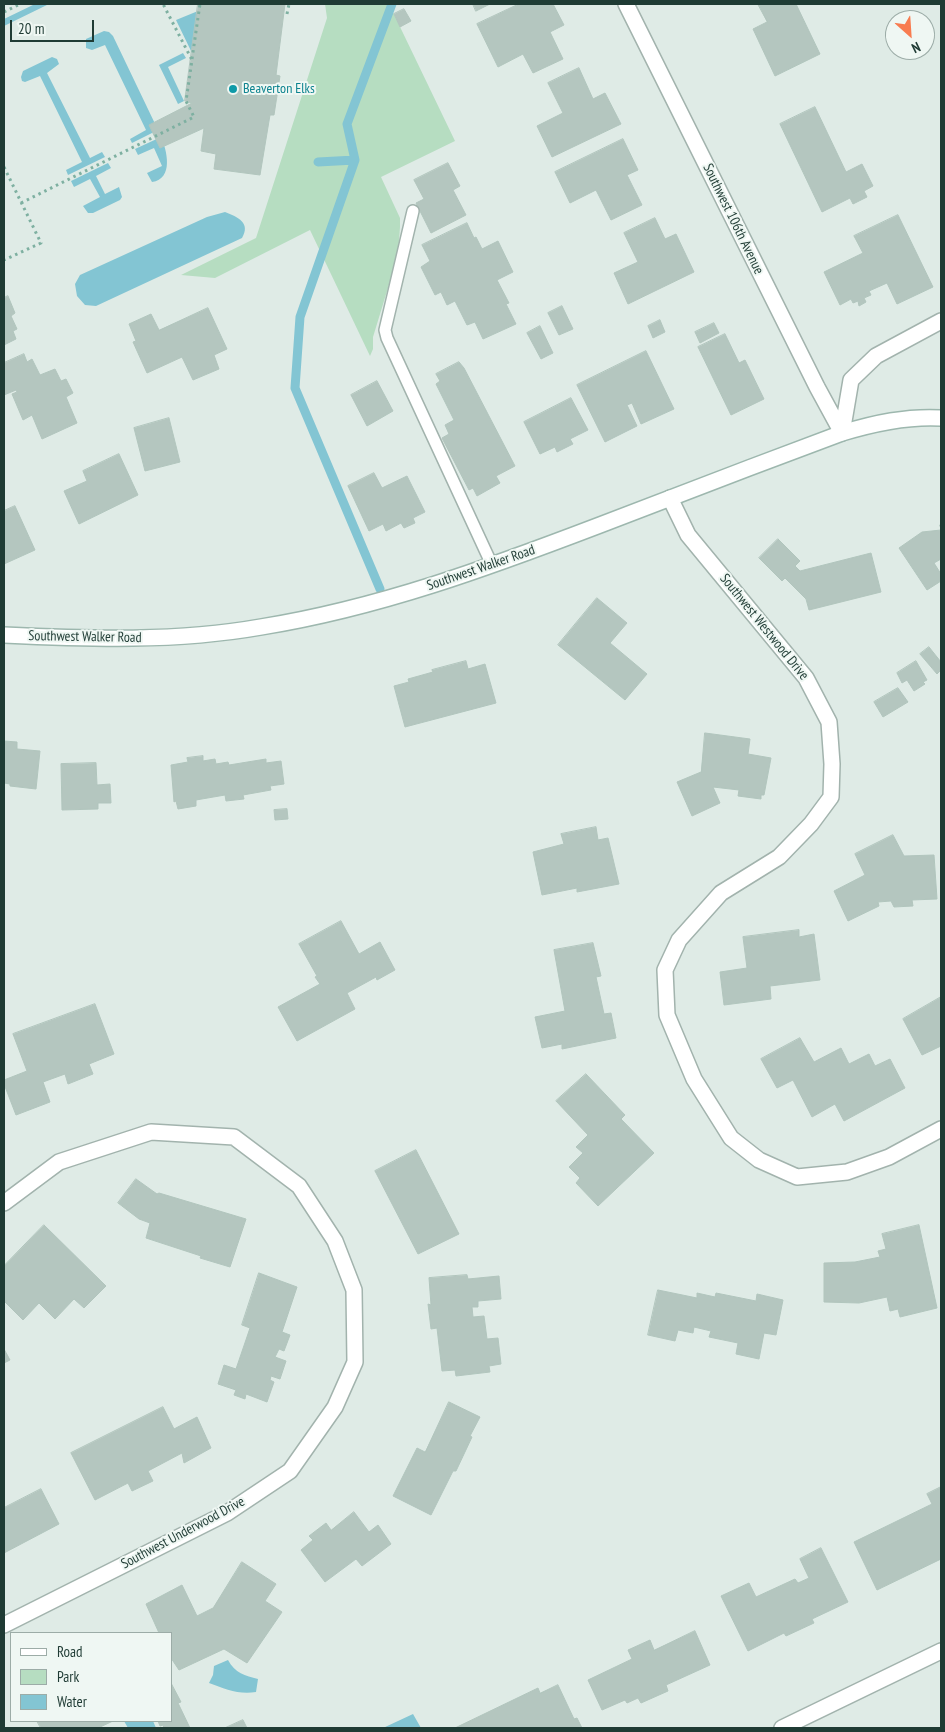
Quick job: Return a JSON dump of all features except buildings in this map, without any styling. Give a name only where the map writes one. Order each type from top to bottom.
[{"type":"street","name":"Southwest 106th Avenue","points":[[626,4],[817,387],[842,433]]},
{"type":"street","points":[[842,433],[851,380],[876,356],[941,321]]},
{"type":"street","name":"Southwest Walker Road","points":[[4,635],[85,639],[157,638],[261,627],[346,610],[408,594],[530,552],[842,433],[888,421],[919,417],[941,418]]},
{"type":"street","name":"Southwest Westwood Drive","points":[[670,498],[688,535],[806,678],[829,722],[832,764],[831,797],[811,824],[779,857],[721,893],[679,940],[665,970],[668,1015],[694,1079],[731,1138],[758,1160],[797,1177],[847,1172],[889,1156],[941,1129]]},
{"type":"street","name":"Southwest Underwood Drive","points":[[4,1203],[59,1162],[151,1132],[234,1137],[300,1186],[335,1241],[354,1290],[354,1362],[335,1407],[290,1472],[227,1514],[4,1625]]},
{"type":"street","points":[[782,1728],[941,1651]]},
{"type":"lane","points":[[413,210],[385,330],[492,565]]},
{"type":"path","points":[[4,12],[20,4]]},
{"type":"path","points":[[163,4],[192,60]]},
{"type":"path","points":[[21,203],[194,117],[186,101],[200,4]]},
{"type":"path","points":[[288,14],[289,4]]},
{"type":"path","points":[[4,167],[41,242],[4,260]]},
{"type":"green space","points":[[325,4],[389,4],[455,141],[381,177],[400,218],[400,227],[398,255],[373,337],[373,349],[370,356],[310,230],[215,278],[181,275],[256,238],[327,18]]},
{"type":"water","points":[[35,4],[49,4],[4,26],[4,19]]},
{"type":"water","points":[[198,11],[192,53],[176,20]]},
{"type":"water","points":[[104,31],[109,32],[113,36],[158,130],[132,143],[130,139],[146,130],[105,45],[92,50],[86,48],[86,39]]},
{"type":"water","points":[[183,53],[186,58],[168,67],[184,101],[178,104],[159,65]]},
{"type":"water","points":[[52,57],[57,59],[59,64],[47,73],[90,158],[102,152],[105,157],[68,175],[66,170],[82,162],[40,76],[25,82],[22,81],[21,77],[23,71]]},
{"type":"water","points":[[161,137],[167,156],[166,170],[164,176],[152,182],[147,173],[162,166],[154,148],[138,155],[135,149]]},
{"type":"water","points":[[108,163],[111,168],[96,176],[105,194],[119,187],[122,197],[120,200],[93,213],[88,213],[83,206],[100,197],[90,179],[74,187],[71,181]]},
{"type":"water","points":[[225,212],[238,218],[244,224],[245,228],[242,238],[96,306],[85,305],[77,296],[75,284],[80,275],[207,217]]},
{"type":"water","points":[[228,1660],[241,1673],[258,1679],[256,1692],[238,1692],[209,1683],[213,1675],[214,1666]]},
{"type":"water","points":[[413,1714],[421,1728],[383,1728]]},
{"type":"water","points":[[125,1722],[153,1722],[156,1728],[128,1728]]},
{"type":"waterway","points":[[380,589],[295,388],[300,317],[355,160],[347,124],[392,4]]},
{"type":"waterway","points":[[318,162],[355,160]]},
{"type":"place","name":"Beaverton Elks","points":[[233,89]]}]
